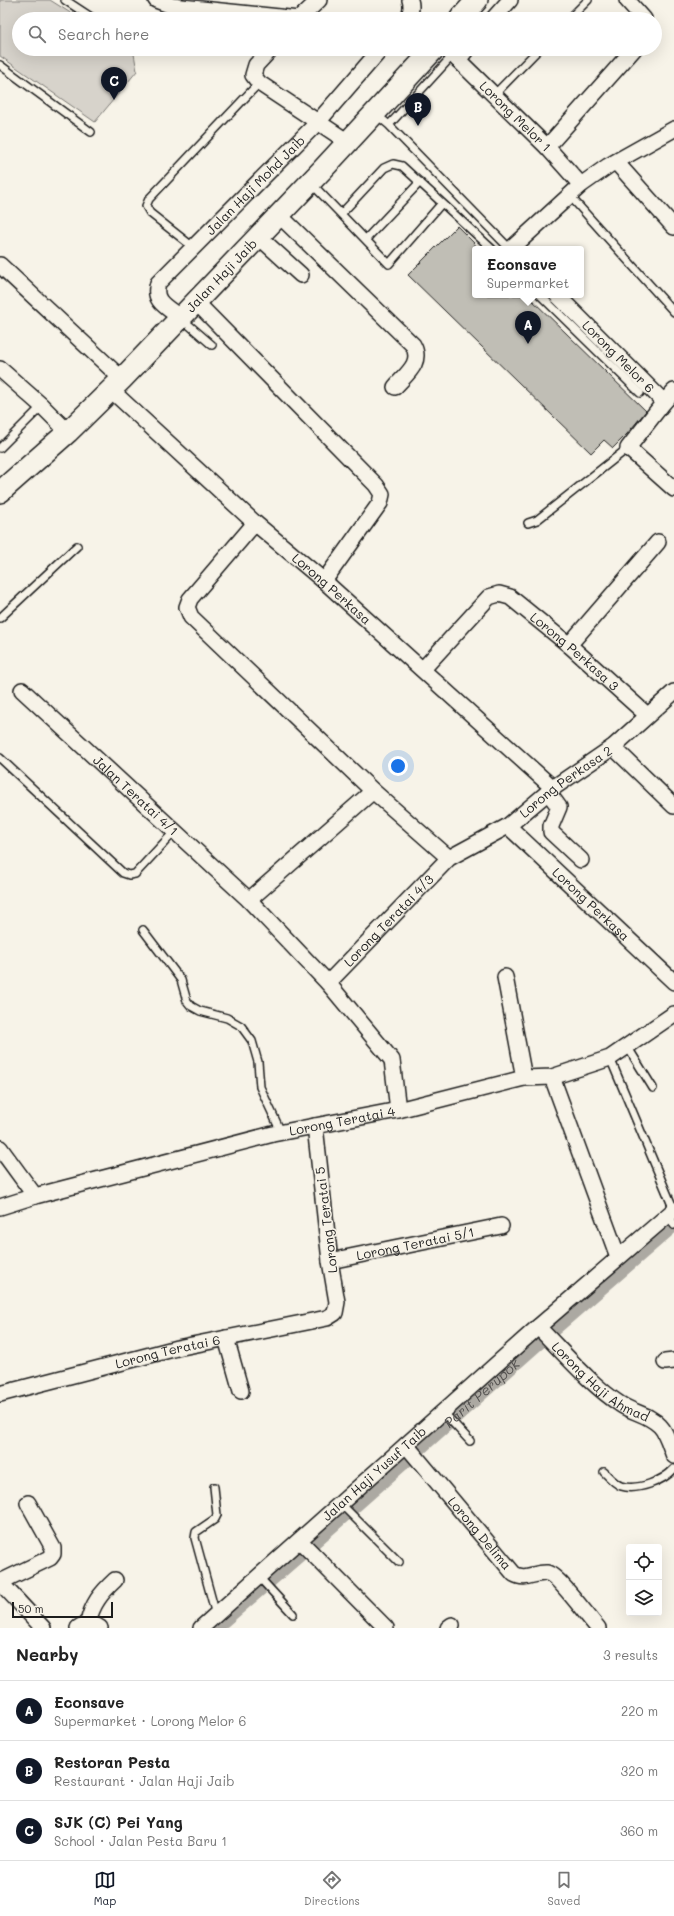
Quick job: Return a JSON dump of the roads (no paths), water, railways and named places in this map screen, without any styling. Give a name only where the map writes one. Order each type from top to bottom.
[{"type":"street","points":[[156,0],[172,6],[231,12]]},
{"type":"street","points":[[306,12],[319,0]]},
{"type":"street","points":[[410,0],[412,5],[410,12]]},
{"type":"street","points":[[466,12],[477,0]]},
{"type":"street","points":[[499,12],[510,0]]},
{"type":"street","points":[[627,0],[638,12]]},
{"type":"street","points":[[264,56],[256,65],[253,75],[259,83],[317,123],[348,142]]},
{"type":"street","name":"Jalan Haji Mohd Jaib","points":[[181,318],[157,299],[155,292],[158,283],[317,123],[375,56]]},
{"type":"street","name":"Jalan Haji Jaib","points":[[0,492],[68,432],[116,384],[181,318],[348,142],[382,119],[413,86],[430,56]]},
{"type":"street","name":"Lorong Melor 1","points":[[459,56],[494,95],[547,147],[581,185]]},
{"type":"street","points":[[547,147],[628,56]]},
{"type":"street","points":[[513,246],[581,185],[616,162],[674,129]]},
{"type":"street","points":[[616,162],[674,227]]},
{"type":"street","points":[[279,215],[412,345],[417,352],[416,363],[394,386]]},
{"type":"street","points":[[258,236],[301,275]]},
{"type":"street","name":"Lorong Perkasa","points":[[0,265],[255,523],[324,581],[423,669],[550,790],[559,807],[551,826],[551,832],[581,860]]},
{"type":"street","name":"Lorong Melor 6","points":[[560,298],[669,396]]},
{"type":"street","points":[[196,302],[376,485],[382,494],[380,504],[324,581]]},
{"type":"street","points":[[0,369],[42,406],[68,432]]},
{"type":"street","points":[[669,396],[628,448],[674,489]]},
{"type":"street","points":[[255,523],[190,599],[187,607],[191,617],[373,791],[449,858]]},
{"type":"street","points":[[569,646],[658,542]]},
{"type":"street","name":"Lorong Perkasa 3","points":[[423,669],[489,597],[499,594],[510,597],[569,646],[647,715]]},
{"type":"street","name":"Jalan Teratai 4/1","points":[[22,690],[249,900],[328,983],[392,1060],[398,1110]]},
{"type":"street","name":"Lorong Perkasa 2","points":[[449,858],[508,826],[550,790],[613,747],[674,692]]},
{"type":"street","points":[[613,747],[674,806]]},
{"type":"street","points":[[249,900],[373,791]]},
{"type":"street","name":"Lorong Perkasa","points":[[508,826],[674,982]]},
{"type":"street","name":"Lorong Teratai 4/3","points":[[328,983],[449,858]]},
{"type":"street","points":[[505,977],[524,1078]]},
{"type":"street","name":"Lorong Teratai 4","points":[[0,1207],[35,1196],[281,1132],[398,1110],[524,1078],[552,1077],[610,1058],[674,1014]]},
{"type":"street","points":[[552,1077],[618,1257]]},
{"type":"street","name":"Lorong Teratai 5","points":[[315,1126],[330,1261],[337,1302],[335,1313]]},
{"type":"street","points":[[0,1148],[35,1196]]},
{"type":"street","name":"Jalan Haji Yusuf Taib","points":[[202,1628],[216,1615],[264,1582],[300,1541],[345,1508],[406,1445],[447,1417],[538,1327],[618,1257],[672,1215]]},
{"type":"street","name":"Lorong Teratai 5/1","points":[[330,1261],[501,1226]]},
{"type":"street","name":"Lorong Teratai 6","points":[[0,1394],[177,1348],[327,1318],[335,1313]]},
{"type":"street","name":"Lorong Haji Ahmad","points":[[538,1327],[590,1379],[620,1404],[635,1412],[650,1417],[669,1432],[674,1456]]},
{"type":"street","points":[[226,1338],[241,1391]]},
{"type":"street","name":"Lorong Delima","points":[[406,1445],[514,1574],[520,1577],[529,1577],[539,1573],[550,1573],[559,1581],[598,1628]]},
{"type":"street","points":[[28,1503],[53,1548],[54,1554],[50,1558],[0,1582],[43,1628]]},
{"type":"street","points":[[300,1541],[386,1628]]},
{"type":"street","points":[[89,1626],[91,1609],[100,1595],[115,1580]]},
{"type":"lane","points":[[65,0],[83,12]]},
{"type":"lane","points":[[576,12],[588,0]]},
{"type":"lane","points":[[413,86],[452,56]]},
{"type":"lane","points":[[494,95],[532,56]]},
{"type":"lane","points":[[0,65],[91,132]]},
{"type":"lane","points":[[193,247],[150,213],[146,206],[149,199],[259,83]]},
{"type":"lane","points":[[382,119],[507,246]]},
{"type":"lane","points":[[341,214],[384,168],[393,164],[402,166],[489,246]]},
{"type":"lane","points":[[311,182],[389,264],[442,203]]},
{"type":"lane","points":[[366,239],[420,182]]},
{"type":"lane","points":[[570,196],[674,312]]},
{"type":"lane","points":[[543,298],[640,393]]},
{"type":"lane","points":[[181,318],[212,345]]},
{"type":"lane","points":[[0,448],[42,406]]},
{"type":"lane","points":[[528,523],[537,520],[628,448]]},
{"type":"lane","points":[[0,618],[77,546]]},
{"type":"lane","points":[[0,758],[123,873],[129,875],[135,874],[174,831]]},
{"type":"lane","points":[[143,930],[181,980],[187,1000],[191,1006],[200,1011],[227,1018],[241,1026],[252,1041],[258,1062],[260,1087],[281,1132]]},
{"type":"lane","points":[[627,1046],[653,1088]]},
{"type":"lane","points":[[610,1058],[672,1215]]},
{"type":"lane","points":[[447,1417],[470,1441]]},
{"type":"lane","points":[[604,1472],[612,1480],[622,1486],[638,1486],[659,1480],[674,1469]]},
{"type":"lane","points":[[214,1487],[217,1515],[215,1519],[196,1532],[195,1538],[216,1615]]},
{"type":"lane","points":[[345,1508],[399,1562]]},
{"type":"lane","points":[[264,1582],[293,1614]]},
{"type":"waterway","name":"Parit Perupok","points":[[554,1329],[674,1225]]},
{"type":"waterway","name":"Parit Perupok","points":[[419,1449],[544,1338]]},
{"type":"waterway","name":"Parit Perupok","points":[[314,1542],[409,1458]]},
{"type":"waterway","name":"Parit Perupok","points":[[215,1628],[303,1552]]},
{"type":"place","name":"SJK (C) Pei Yang","points":[[114,100]]},
{"type":"place","name":"Restoran Pesta","points":[[418,126]]},
{"type":"place","name":"Econsave","points":[[528,344]]}]
